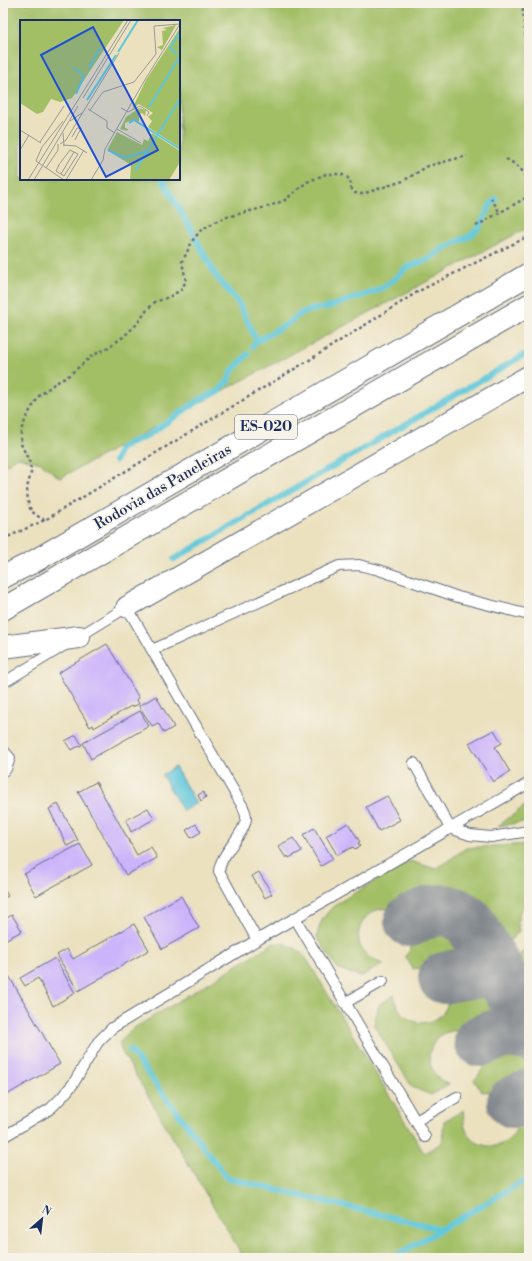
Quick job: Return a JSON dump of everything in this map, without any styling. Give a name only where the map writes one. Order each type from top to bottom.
[{"type":"main road","name":"Rodovia das Paneleiras","points":[[3,577],[33,562],[529,274]]},
{"type":"main road","name":"Rodovia das Paneleiras","points":[[3,609],[28,593],[529,305]]},
{"type":"main road","points":[[3,647],[79,637]]},
{"type":"street","points":[[127,607],[529,376]]},
{"type":"lane","points":[[152,650],[339,566],[359,565],[379,570],[458,597],[529,615]]},
{"type":"lane","points":[[3,683],[127,607],[243,807],[246,817],[244,826],[220,863],[219,871],[257,940]]},
{"type":"lane","points":[[3,750],[10,758],[6,769],[3,771]]},
{"type":"lane","points":[[414,764],[450,828],[470,835],[491,837],[529,831]]},
{"type":"lane","points":[[3,1136],[50,1109],[73,1084],[98,1042],[112,1028],[257,940],[529,782]]},
{"type":"lane","points":[[295,918],[425,1137]]},
{"type":"lane","points":[[345,1002],[383,981]]},
{"type":"lane","points":[[416,1121],[457,1097]]},
{"type":"path","points":[[522,3],[526,41]]},
{"type":"path","points":[[45,520],[31,511],[28,502],[27,488],[31,473],[30,463],[21,444],[21,430],[28,414],[39,396],[54,384],[67,377],[92,356],[106,349],[123,337],[137,324],[155,302],[169,297],[181,290],[186,281],[182,262],[193,240],[201,230],[227,217],[270,206],[284,200],[307,182],[326,174],[341,174],[348,178],[351,188],[355,193],[362,194],[403,181],[428,166],[467,156]]},
{"type":"path","points":[[506,159],[513,162],[523,171],[525,176],[529,178]]},
{"type":"path","points":[[476,226],[529,196]]},
{"type":"path","points":[[493,201],[500,213]]},
{"type":"path","points":[[3,539],[45,520],[311,359],[419,291],[529,236]]},
{"type":"green space","points":[[3,3],[529,3],[529,227],[60,478],[41,463],[18,457],[3,467]]},
{"type":"green space","points":[[529,803],[529,821],[498,826]]},
{"type":"green space","points":[[529,844],[529,900],[519,914],[519,931],[506,945],[496,960],[476,925],[462,913],[448,907],[425,906],[404,914],[389,909],[377,910],[367,916],[361,926],[359,937],[361,948],[370,958],[384,964],[360,977],[337,968],[317,937],[323,919],[336,904],[410,861],[436,869],[466,848]]},
{"type":"green space","points":[[432,922],[450,927],[457,932],[468,944],[482,968],[460,967],[438,972],[426,968],[413,969],[405,956],[410,950],[412,944],[413,929],[422,924]]},
{"type":"green space","points":[[282,943],[296,949],[306,958],[424,1153],[442,1143],[444,1121],[464,1110],[465,1126],[471,1137],[480,1144],[491,1146],[502,1144],[512,1137],[517,1126],[517,1110],[529,1103],[529,1258],[244,1258],[122,1052],[119,1043],[131,1030],[272,944]]},
{"type":"green space","points":[[529,945],[529,1016],[508,982],[515,962]]},
{"type":"green space","points":[[464,983],[480,984],[494,990],[517,1028],[494,1028],[473,1035],[459,1031],[448,1032],[438,1037],[432,1046],[429,1056],[431,1066],[437,1077],[449,1085],[431,1095],[412,1087],[374,1025],[379,1005],[394,995],[399,1009],[407,1018],[417,1022],[427,1022],[437,1019],[444,1011],[448,1000],[448,986]]},
{"type":"green space","points":[[505,1043],[522,1048],[529,1055],[529,1086],[507,1096],[501,1093],[482,1092],[474,1080],[484,1066],[484,1049],[494,1044]]},
{"type":"water","points":[[175,767],[196,803],[183,811],[162,775]]},
{"type":"building","points":[[107,644],[139,698],[137,700],[139,704],[132,707],[131,706],[94,728],[93,725],[90,727],[58,673]]},
{"type":"building","points":[[156,696],[174,727],[164,733],[158,723],[152,726],[139,706]]},
{"type":"building","points":[[140,711],[149,726],[91,759],[83,743]]},
{"type":"building","points":[[494,730],[502,743],[495,747],[510,772],[493,782],[469,743]]},
{"type":"building","points":[[76,735],[82,745],[71,750],[65,741]]},
{"type":"building","points":[[96,782],[137,855],[151,847],[157,858],[126,875],[78,792]]},
{"type":"building","points":[[203,792],[206,797],[201,801],[198,795]]},
{"type":"building","points":[[387,796],[400,820],[379,831],[366,807]]},
{"type":"building","points":[[58,804],[78,840],[67,846],[49,809]]},
{"type":"building","points":[[148,808],[154,819],[131,832],[126,820]]},
{"type":"building","points":[[348,823],[360,842],[358,843],[360,846],[355,849],[353,847],[337,855],[326,836]]},
{"type":"building","points":[[196,824],[201,832],[191,838],[186,830]]},
{"type":"building","points":[[314,828],[333,859],[321,866],[303,835]]},
{"type":"building","points":[[293,838],[302,851],[289,858],[288,856],[286,858],[278,846]]},
{"type":"building","points":[[80,844],[92,865],[36,896],[24,874]]},
{"type":"building","points":[[259,872],[272,894],[265,898],[252,876]]},
{"type":"building","points":[[3,888],[8,896],[3,899]]},
{"type":"building","points":[[181,896],[199,928],[162,949],[144,917]]},
{"type":"building","points":[[12,915],[22,931],[3,941],[3,920]]},
{"type":"building","points":[[134,924],[149,950],[78,991],[57,955],[67,949],[73,959]]},
{"type":"building","points":[[55,958],[75,993],[53,1006],[38,978],[25,986],[20,978]]},
{"type":"building","points":[[9,976],[60,1064],[3,1097],[3,980]]},
{"type":"waterway","points":[[163,180],[193,233]]},
{"type":"waterway","points":[[325,308],[384,287],[407,267],[429,259],[444,248],[470,236],[479,228],[491,204],[496,199]]},
{"type":"waterway","points":[[196,239],[216,276],[239,304],[257,341]]},
{"type":"waterway","points":[[253,346],[257,341],[287,324],[301,313],[319,308]]},
{"type":"waterway","points":[[174,559],[529,352]]},
{"type":"waterway","points":[[115,461],[120,449],[127,444],[148,435],[201,399],[219,391],[228,381],[232,371],[248,354]]},
{"type":"waterway","points":[[130,1050],[227,1178],[441,1229]]},
{"type":"waterway","points":[[392,1258],[529,1178]]},
{"type":"taxiway","points":[[410,921],[426,913],[440,910],[454,913],[469,922],[529,1023]]},
{"type":"taxiway","points":[[444,978],[468,973],[488,973],[499,978],[507,986]]},
{"type":"taxiway","points":[[480,1041],[504,1033],[516,1033],[529,1036]]},
{"type":"taxiway","points":[[513,1102],[529,1095]]}]
